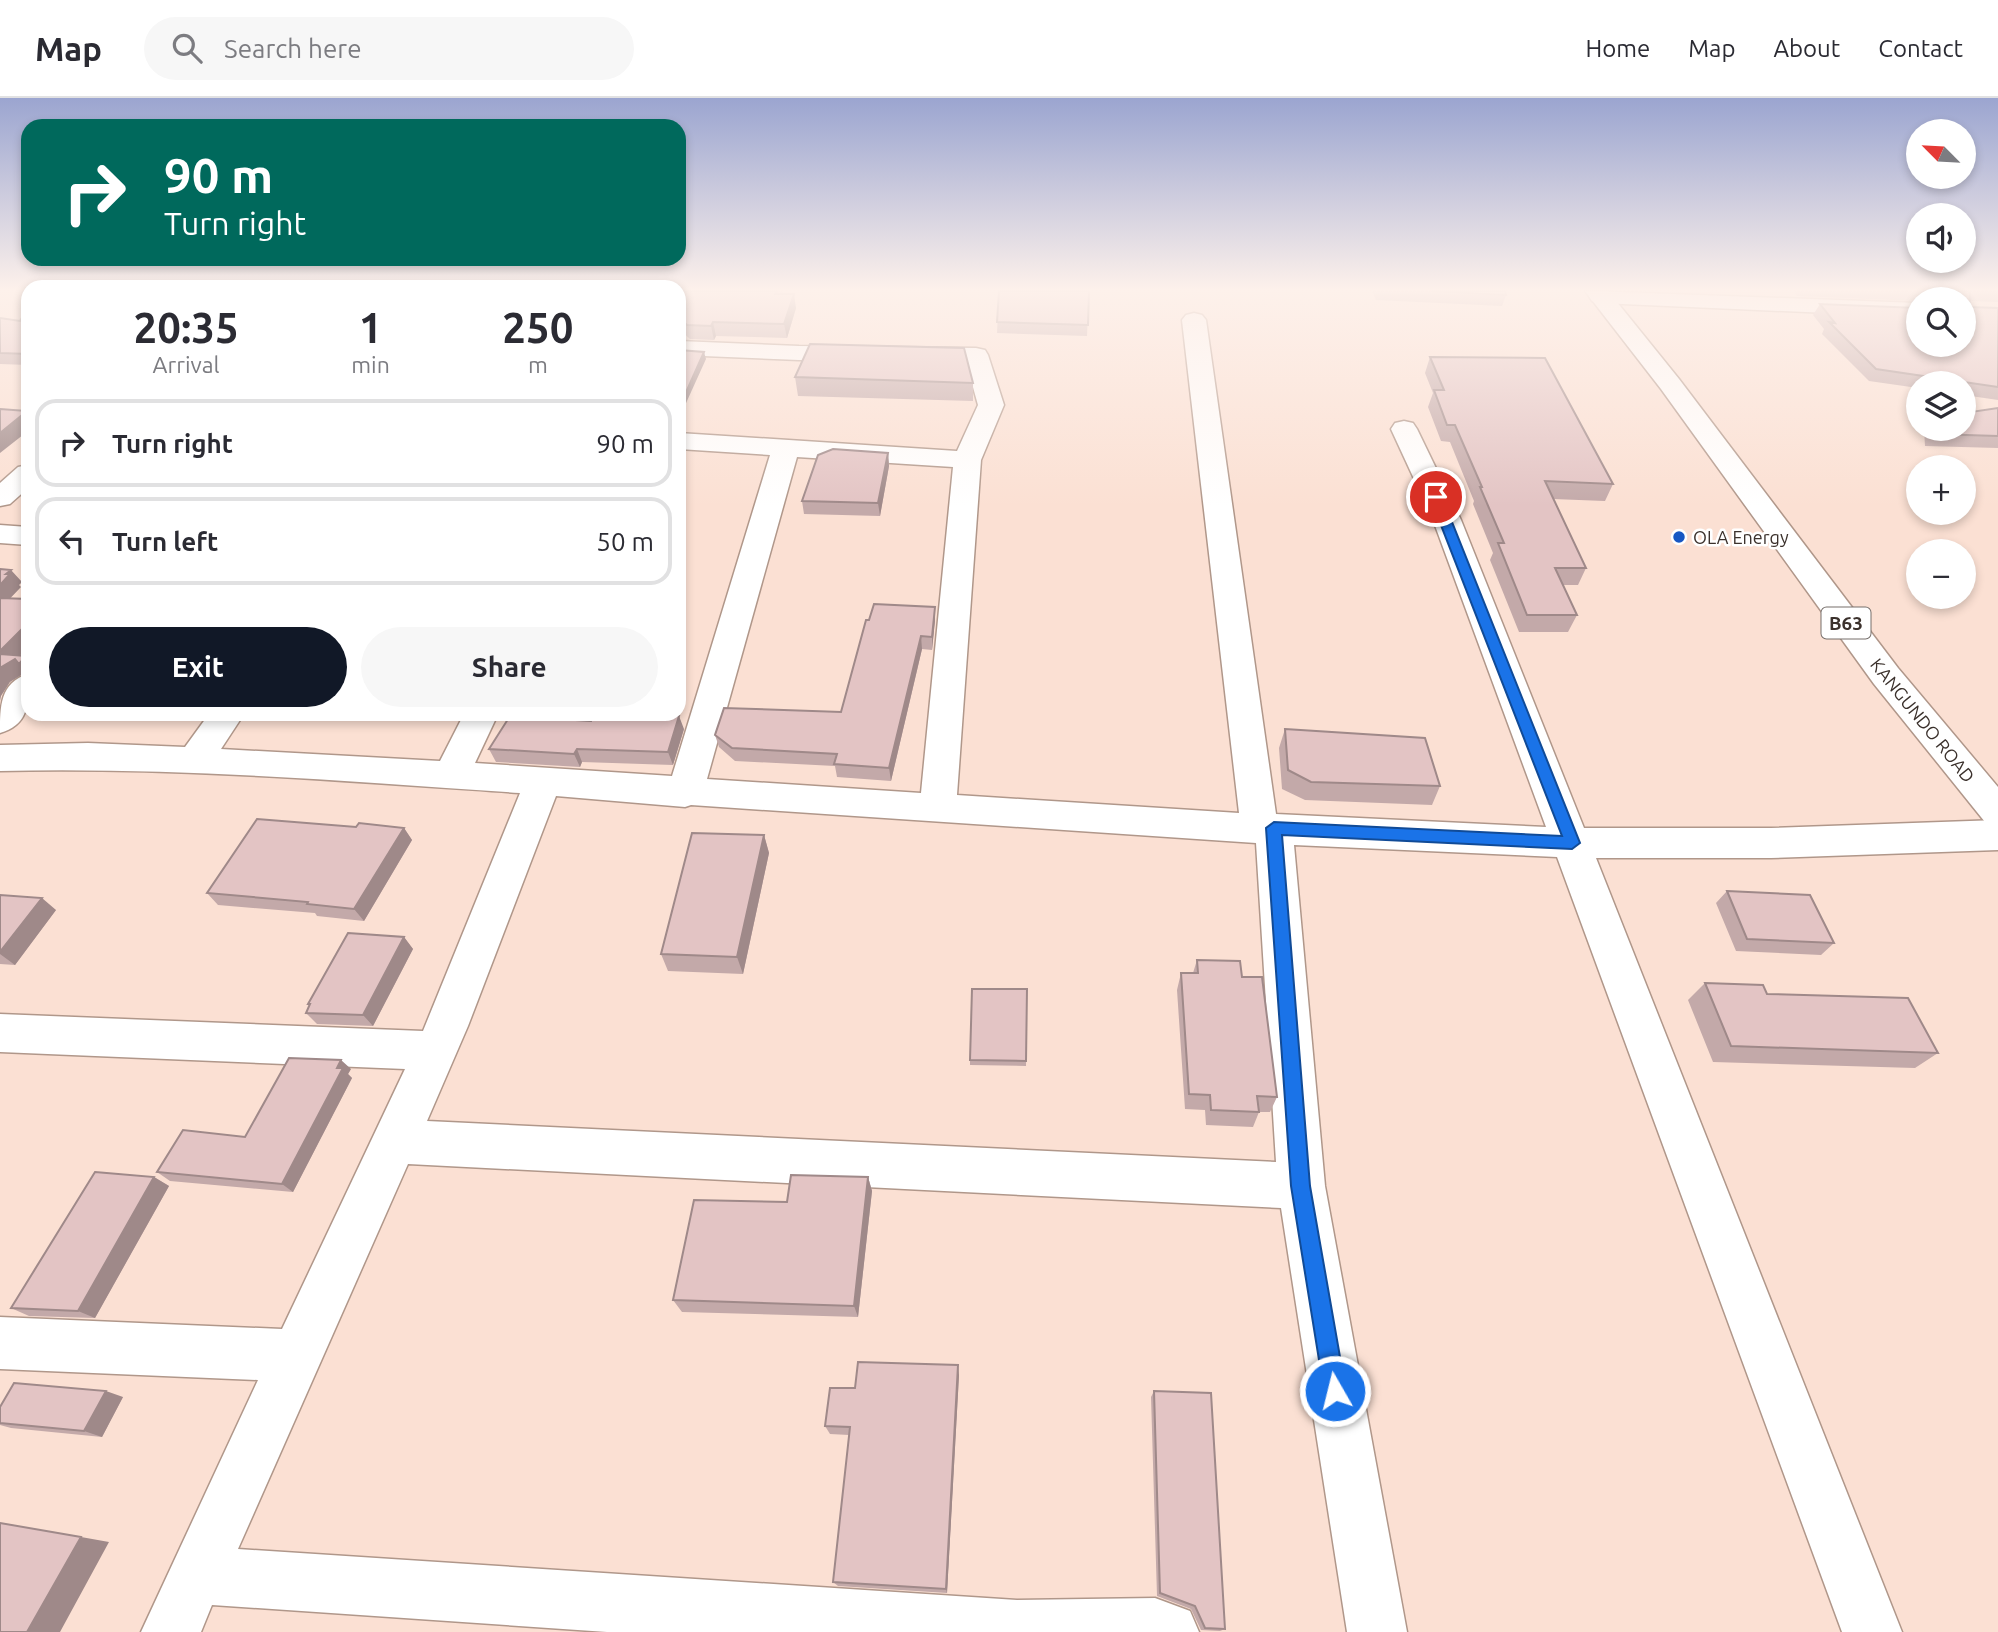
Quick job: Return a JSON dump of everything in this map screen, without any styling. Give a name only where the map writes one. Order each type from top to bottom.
[{"type":"main road","points":[[938,807],[967,460],[991,405],[978,363]]},
{"type":"main road","points":[[1200,363],[1267,828],[1301,1186],[1377,1632]]},
{"type":"main road","name":"KANGUNDO ROAD","points":[[1653,363],[1886,676],[1998,812]]},
{"type":"main road","points":[[1404,429],[1447,520],[1482,609],[1504,674],[1572,843],[1665,1095],[1871,1632]]},
{"type":"main road","points":[[686,441],[967,460]]},
{"type":"main road","points":[[685,793],[786,447]]},
{"type":"main road","points":[[0,498],[18,474]]},
{"type":"main road","points":[[0,534],[21,536]]},
{"type":"main road","points":[[0,720],[21,694]]},
{"type":"main road","points":[[194,762],[222,721]]},
{"type":"main road","points":[[451,775],[478,721]]},
{"type":"main road","points":[[0,758],[88,757],[451,775],[685,793],[1267,828],[1572,843],[1771,843],[1998,835]]},
{"type":"main road","points":[[172,1632],[435,1051],[544,782]]},
{"type":"main road","points":[[0,1033],[435,1051]]},
{"type":"main road","points":[[394,1141],[1301,1186]]},
{"type":"main road","points":[[0,1343],[297,1356]]},
{"type":"main road","points":[[196,1575],[1017,1630],[1155,1628],[1169,1632]]},
{"type":"building","points":[[686,363],[699,363],[686,392]]},
{"type":"building","points":[[802,363],[968,363],[973,383],[795,377]]},
{"type":"building","points":[[1432,363],[1547,363],[1613,484],[1545,481],[1586,568],[1555,568],[1577,615],[1527,615],[1498,543],[1504,543],[1482,487],[1455,425],[1447,425],[1434,390],[1444,390]]},
{"type":"building","points":[[1870,363],[1998,363],[1998,387],[1976,384],[1976,371],[1906,371],[1906,373],[1876,369]]},
{"type":"building","points":[[1998,408],[1998,436],[1976,435],[1976,411]]},
{"type":"building","points":[[0,409],[21,411],[21,416],[0,433]]},
{"type":"building","points":[[833,449],[888,453],[878,503],[802,501],[818,455]]},
{"type":"building","points":[[0,569],[11,570],[0,585]]},
{"type":"building","points":[[0,598],[21,599],[21,630],[0,651]]},
{"type":"building","points":[[874,604],[935,607],[932,637],[921,636],[889,768],[834,764],[837,754],[732,748],[715,735],[724,708],[841,712],[866,620],[869,620]]},
{"type":"building","points":[[0,654],[21,656],[19,664],[15,659],[0,668]]},
{"type":"building","points":[[507,721],[677,721],[668,752],[577,749],[574,754],[489,749]]},
{"type":"building","points":[[1285,729],[1425,738],[1440,786],[1311,782],[1288,770]]},
{"type":"building","points":[[257,819],[356,827],[359,823],[404,828],[354,909],[207,893]]},
{"type":"building","points":[[692,833],[764,835],[737,957],[661,954]]},
{"type":"building","points":[[1727,891],[1810,895],[1834,943],[1747,939]]},
{"type":"building","points":[[0,895],[42,898],[0,952]]},
{"type":"building","points":[[348,933],[404,937],[363,1015],[306,1013],[308,1004]]},
{"type":"building","points":[[1197,960],[1240,961],[1242,977],[1262,977],[1277,1097],[1257,1096],[1259,1112],[1211,1110],[1210,1095],[1189,1094],[1181,973],[1198,973]]},
{"type":"building","points":[[1705,983],[1763,985],[1767,994],[1908,998],[1938,1053],[1731,1046]]},
{"type":"building","points":[[972,989],[1027,989],[1026,1061],[970,1060]]},
{"type":"building","points":[[289,1058],[341,1060],[337,1068],[343,1068],[282,1184],[157,1172],[183,1130],[245,1137]]},
{"type":"building","points":[[95,1172],[154,1177],[78,1311],[11,1308]]},
{"type":"building","points":[[791,1175],[868,1177],[854,1306],[673,1300],[694,1200],[787,1202]]},
{"type":"building","points":[[858,1362],[958,1365],[946,1589],[833,1582],[850,1427],[825,1426],[830,1388],[855,1388]]},
{"type":"building","points":[[14,1383],[106,1391],[84,1431],[0,1423],[0,1407]]},
{"type":"building","points":[[1154,1391],[1211,1393],[1225,1629],[1205,1628],[1195,1606],[1160,1593]]},
{"type":"building","points":[[0,1523],[81,1537],[27,1632],[0,1632]]},
{"type":"place","name":"OLA Energy","points":[[1679,537]]},
{"type":"route","points":[[1335,1391],[1301,1186],[1274,828],[1572,843],[1436,497]]}]
